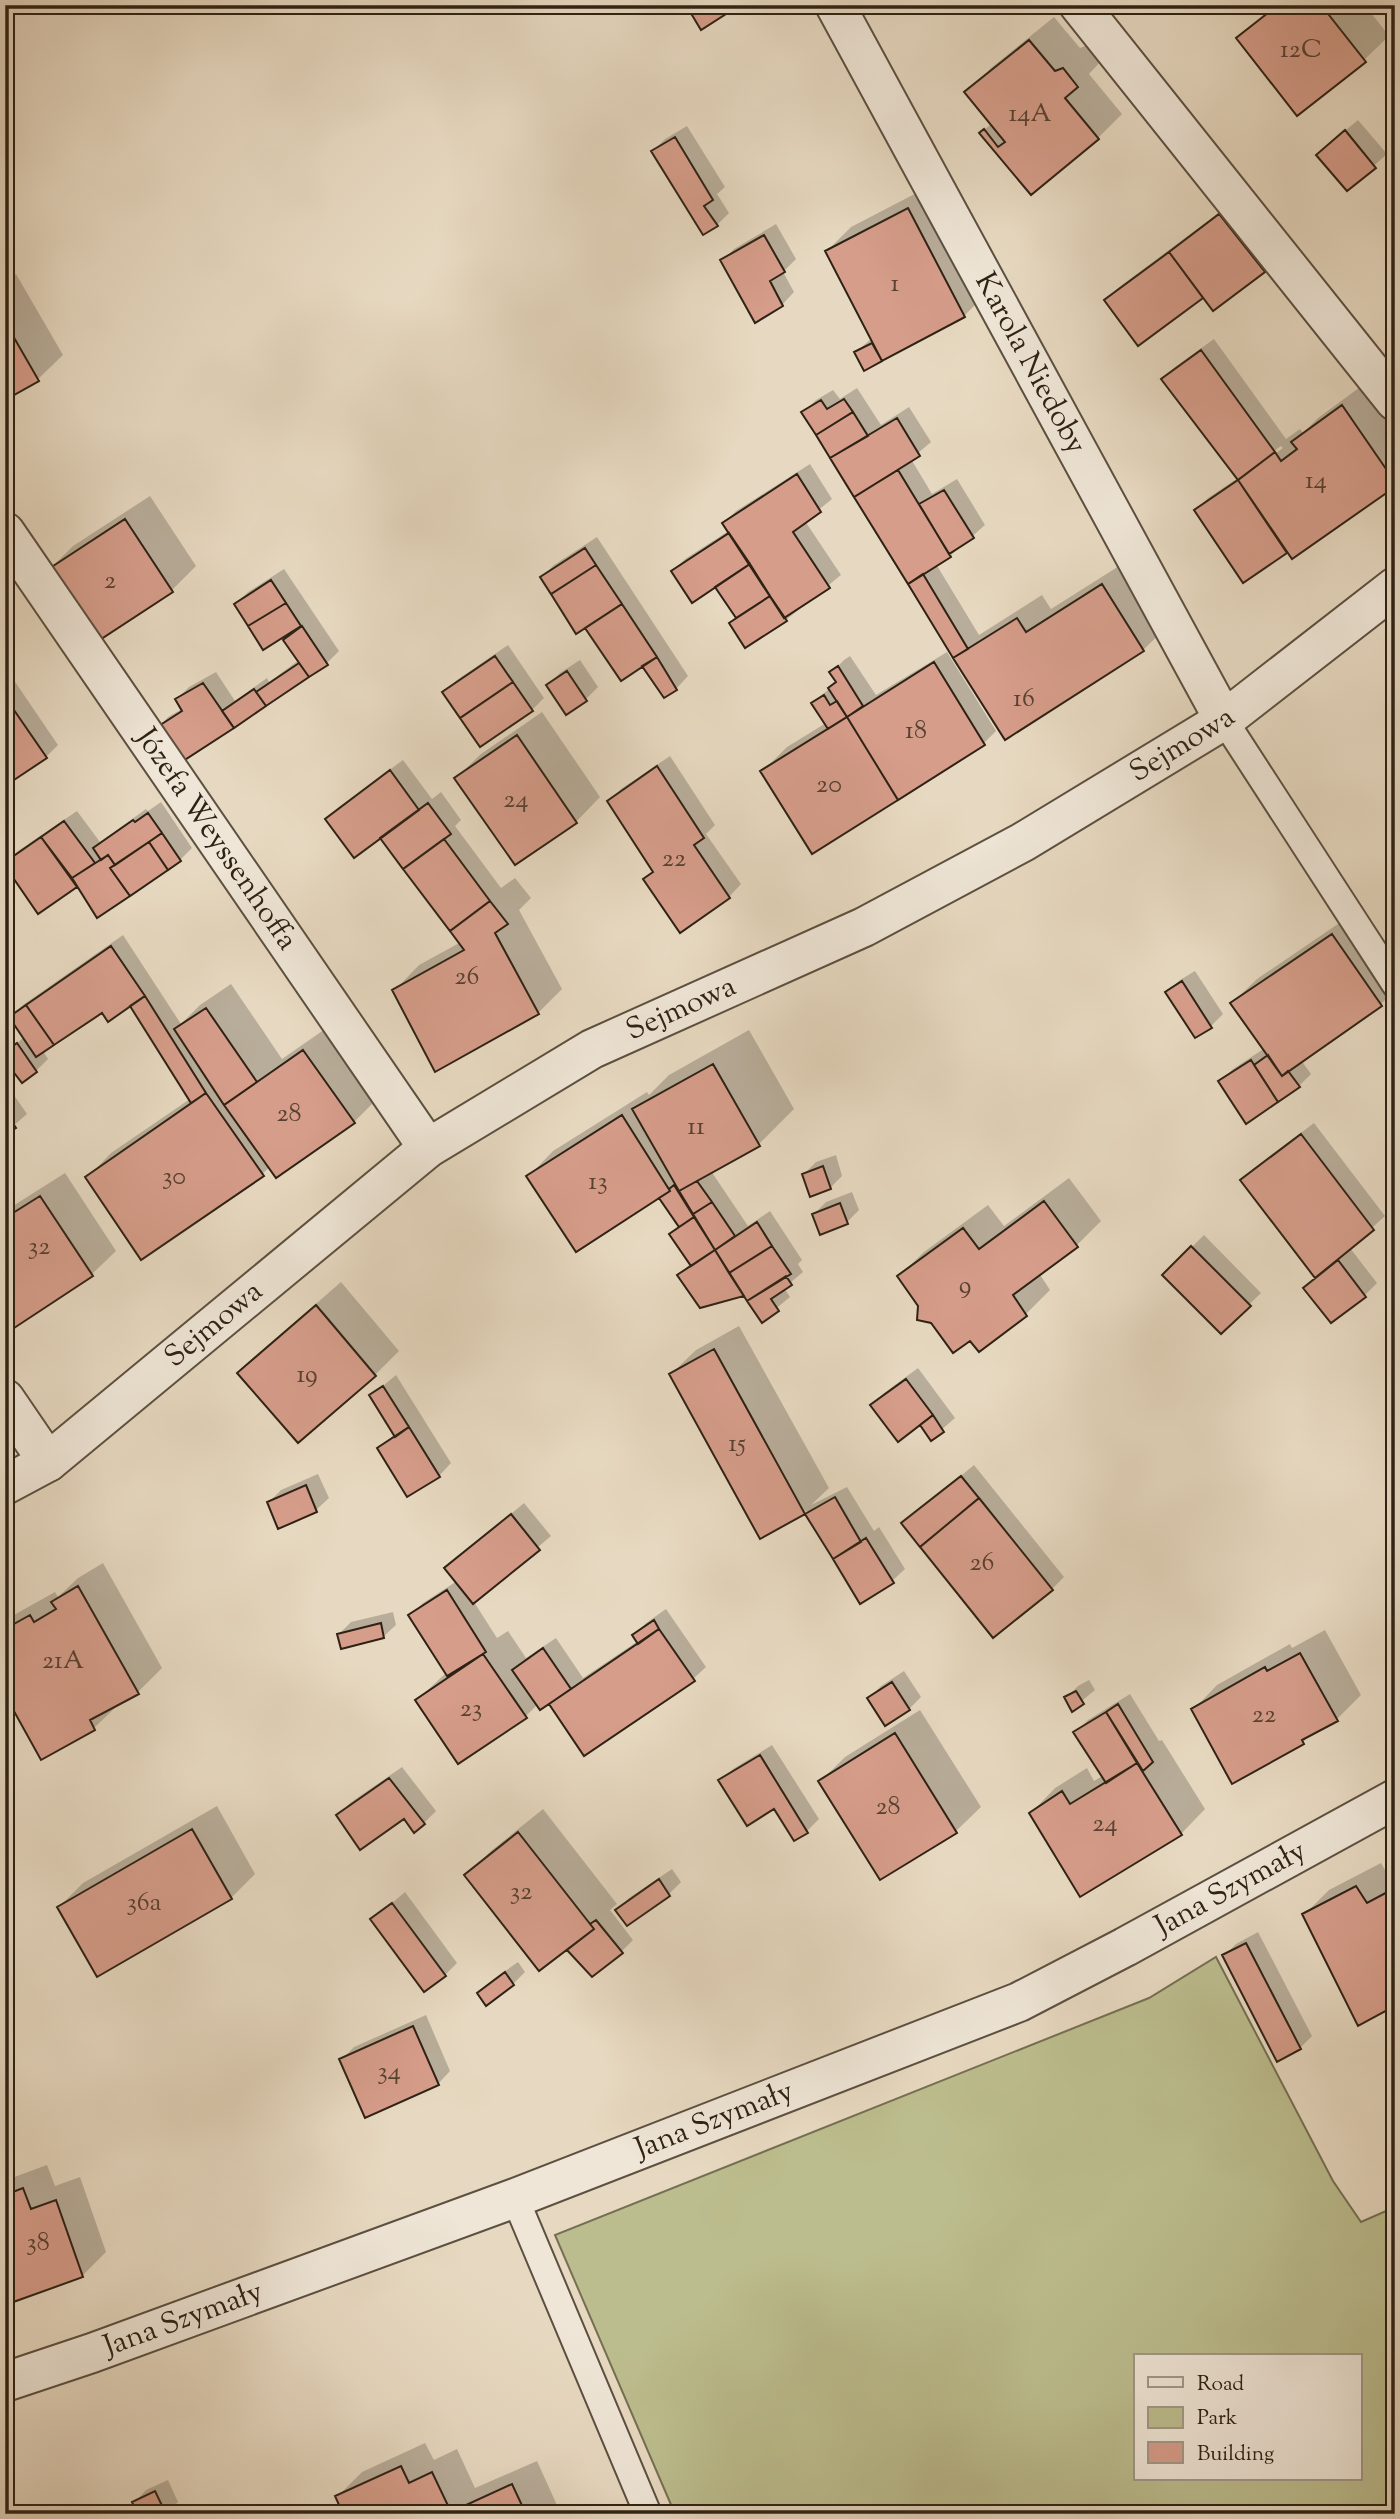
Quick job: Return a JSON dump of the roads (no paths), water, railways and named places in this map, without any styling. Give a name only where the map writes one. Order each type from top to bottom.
[{"type":"street","name":"Karola Niedoby","points":[[835,5],[1224,720]]},
{"type":"street","points":[[1079,5],[1395,401]]},
{"type":"street","name":"Józefa Weyssenhoffa","points":[[5,532],[428,1148]]},
{"type":"street","name":"Sejmowa","points":[[5,1485],[48,1462],[428,1148],[592,1048],[864,927],[1023,842],[1224,720],[1395,587]]},
{"type":"street","points":[[5,1399],[48,1462]]},
{"type":"street","name":"Jana Szymały","points":[[5,2382],[92,2353],[515,2198],[1019,2002],[1395,1799]]},
{"type":"lane","points":[[1224,720],[1395,984]]},
{"type":"lane","points":[[515,2198],[649,2514]]}]
